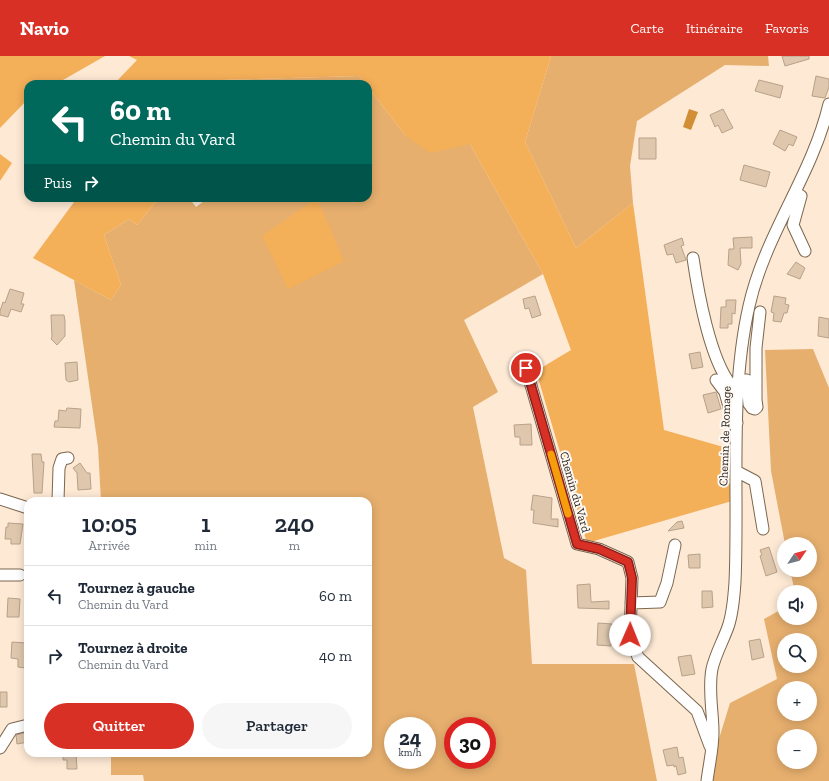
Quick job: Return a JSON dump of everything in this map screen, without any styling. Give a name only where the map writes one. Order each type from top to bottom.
[{"type":"street","name":"Chemin de Romage","points":[[707,781],[712,750],[712,670],[730,623],[734,583],[739,386],[743,339],[749,306],[762,262],[780,221],[796,193],[812,155],[829,104]]},
{"type":"street","points":[[796,193],[801,196],[793,225],[805,251]]},
{"type":"street","points":[[693,258],[697,286],[718,365],[731,385],[734,387],[739,386],[742,380],[747,380],[749,385],[750,404],[752,408],[755,409],[757,407],[756,348],[760,312]]},
{"type":"street","name":"Chemin du Vard","points":[[526,368],[577,544],[599,549],[628,562],[632,578],[630,635],[638,657],[698,711],[712,750]]},
{"type":"street","points":[[716,380],[725,392],[732,418],[738,423]]},
{"type":"street","points":[[58,497],[59,468],[62,459],[68,458]]},
{"type":"street","points":[[736,471],[755,481],[763,529]]},
{"type":"street","points":[[0,499],[24,507]]},
{"type":"street","points":[[630,603],[660,602],[667,583],[675,545]]},
{"type":"street","points":[[0,575],[20,575]]},
{"type":"street","points":[[0,748],[12,729],[24,726]]},
{"type":"shaded area","points":[[0,56],[105,56],[63,80],[24,80],[24,103],[0,128]]},
{"type":"shaded area","points":[[129,56],[551,56],[525,142],[576,248],[633,203],[664,430],[727,448],[732,501],[587,543],[536,371],[571,350],[543,274],[470,144],[430,153],[405,135],[372,92],[372,80],[362,80],[359,76],[221,80],[118,80],[137,60]]},
{"type":"shaded area","points":[[551,56],[768,56],[769,66],[725,65],[637,121],[630,166],[633,203],[576,248],[525,142]]},
{"type":"shaded area","points":[[359,76],[362,80],[220,80]]},
{"type":"shaded area","points":[[372,92],[405,135],[470,144],[543,274],[464,320],[498,392],[473,407],[504,558],[526,570],[532,664],[634,664],[657,781],[144,781],[143,775],[111,775],[111,757],[372,757],[372,497],[101,497],[98,447],[74,280],[111,300],[121,285],[104,235],[129,219],[137,225],[156,202],[192,202],[196,207],[203,202],[372,202]]},
{"type":"shaded area","points":[[689,109],[698,112],[691,130],[683,127]]},
{"type":"shaded area","points":[[0,154],[12,163],[0,181]]},
{"type":"shaded area","points":[[74,202],[156,202],[137,225],[129,219],[104,235],[121,285],[111,300],[33,258]]},
{"type":"shaded area","points":[[311,202],[319,202],[344,261],[288,289],[262,236]]},
{"type":"shaded area","points":[[813,349],[829,388],[829,781],[706,781],[730,703],[777,679],[764,619],[777,612],[777,625],[817,625],[817,585],[793,585],[792,577],[817,577],[817,537],[784,537],[771,471],[765,350]]},
{"type":"building","points":[[782,56],[809,56],[809,59],[785,66]]},
{"type":"building","points":[[816,76],[829,79],[829,87],[825,98],[812,96]]},
{"type":"building","points":[[759,80],[783,86],[780,98],[755,91]]},
{"type":"building","points":[[723,109],[733,128],[722,133],[718,125],[715,127],[710,115]]},
{"type":"building","points":[[780,130],[797,137],[793,146],[789,144],[785,151],[773,144]]},
{"type":"building","points":[[639,138],[656,138],[656,159],[639,159]]},
{"type":"building","points":[[744,165],[770,172],[766,187],[740,180]]},
{"type":"building","points":[[752,237],[752,248],[740,248],[741,264],[738,270],[728,265],[729,249],[734,249],[733,238]]},
{"type":"building","points":[[682,238],[684,245],[681,246],[686,260],[676,263],[673,254],[667,255],[664,245]]},
{"type":"building","points":[[796,262],[805,268],[800,279],[787,274]]},
{"type":"building","points":[[10,289],[24,293],[21,304],[24,304],[21,312],[11,309],[8,317],[0,315],[0,311],[3,302],[5,303]]},
{"type":"building","points":[[535,296],[541,315],[532,318],[529,308],[525,309],[523,299]]},
{"type":"building","points":[[774,296],[786,298],[785,304],[789,305],[787,313],[784,313],[781,322],[773,321],[774,313],[771,312]]},
{"type":"building","points":[[726,300],[736,300],[735,314],[732,313],[732,324],[728,324],[728,328],[720,328],[721,307],[726,307]]},
{"type":"building","points":[[51,315],[64,315],[65,336],[57,345],[51,339]]},
{"type":"building","points":[[819,317],[829,319],[829,338],[818,336]]},
{"type":"building","points":[[700,352],[703,367],[692,369],[689,354]]},
{"type":"building","points":[[77,362],[78,380],[69,382],[66,380],[65,363]]},
{"type":"building","points":[[716,392],[721,409],[708,413],[703,395]]},
{"type":"building","points":[[67,408],[81,409],[80,428],[54,427],[55,421],[58,421],[59,410],[66,411]]},
{"type":"building","points":[[531,424],[532,445],[520,445],[520,437],[515,437],[514,425]]},
{"type":"building","points":[[32,454],[41,454],[42,462],[44,462],[42,493],[34,493]]},
{"type":"building","points":[[80,463],[87,473],[90,473],[91,489],[78,490],[77,473],[73,468]]},
{"type":"building","points":[[533,495],[552,498],[551,519],[558,519],[558,527],[533,523],[534,510],[531,510]]},
{"type":"building","points":[[682,521],[684,528],[668,531],[677,522]]},
{"type":"building","points":[[8,523],[23,524],[20,544],[11,544],[11,539],[5,539],[6,527],[8,527]]},
{"type":"building","points":[[769,547],[777,572],[766,576],[760,556],[762,555],[760,550]]},
{"type":"building","points":[[700,554],[700,568],[689,568],[688,555]]},
{"type":"building","points":[[590,584],[591,602],[609,601],[609,609],[578,608],[577,585]]},
{"type":"building","points":[[702,591],[712,591],[713,607],[702,608]]},
{"type":"building","points":[[8,598],[20,599],[19,617],[7,617]]},
{"type":"building","points":[[598,623],[612,624],[611,646],[597,645]]},
{"type":"building","points":[[760,639],[764,657],[752,660],[749,641]]},
{"type":"building","points":[[12,642],[24,643],[24,668],[18,667],[18,659],[11,658]]},
{"type":"building","points":[[691,655],[695,674],[682,676],[678,657]]},
{"type":"building","points":[[0,692],[7,692],[7,707],[0,707]]},
{"type":"building","points":[[24,733],[24,743],[17,744],[16,735]]},
{"type":"building","points":[[677,747],[679,758],[683,757],[686,773],[678,775],[676,766],[667,766],[663,750]]},
{"type":"building","points":[[63,757],[76,757],[77,769],[67,769],[67,760],[63,760]]},
{"type":"slow traffic","points":[[551,454],[568,514]]},
{"type":"route","points":[[526,368],[577,544],[599,549],[628,562],[632,578],[630,635]]}]
